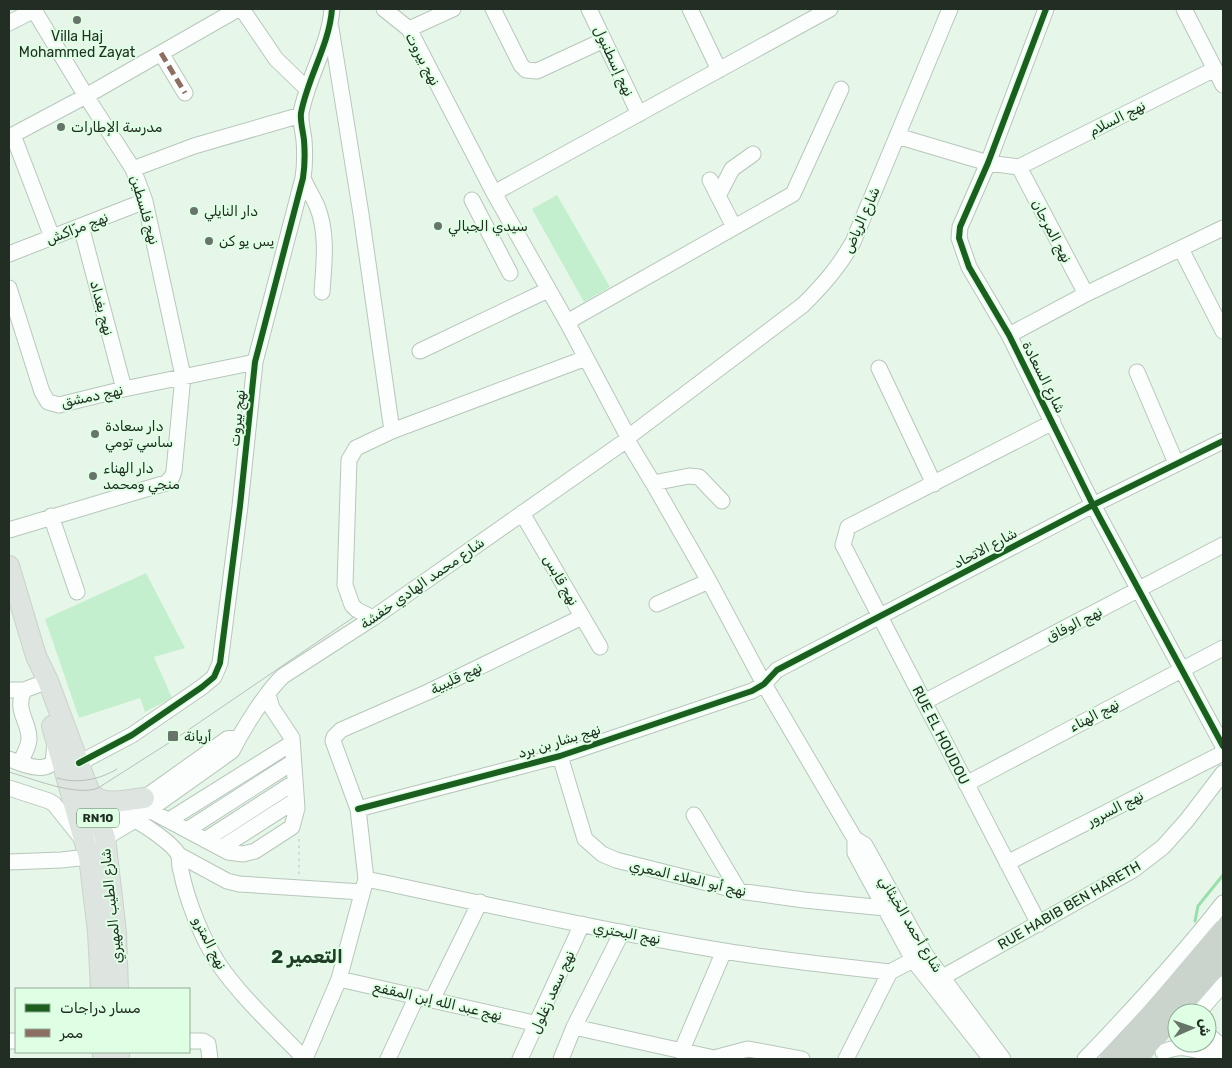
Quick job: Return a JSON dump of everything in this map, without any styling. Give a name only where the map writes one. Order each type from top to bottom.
[{"type":"highway","points":[[1112,1059],[1129,1042],[1223,931]]},
{"type":"highway","points":[[1134,1059],[1223,957]]},
{"type":"main road","name":"شارع الطيب المهيري","points":[[9,566],[36,656],[30,686],[55,736],[92,839],[116,932],[118,988]]},
{"type":"main road","name":"شارع الطيب المهيري","points":[[30,686],[79,764],[90,792],[101,988]]},
{"type":"main road","points":[[90,792],[99,799],[111,802],[147,804]]},
{"type":"street","points":[[9,23],[35,9]]},
{"type":"street","name":"نهج فلسطين","points":[[9,530],[166,483],[172,477],[174,471],[183,376],[145,201],[132,168],[86,96],[35,9]]},
{"type":"street","points":[[52,237],[11,136],[86,96],[238,9]]},
{"type":"street","points":[[242,9],[276,59],[307,89]]},
{"type":"street","name":"نهج بيروت","points":[[79,764],[132,735],[202,686],[214,677],[218,671],[240,506],[255,362],[303,178],[305,160],[301,115],[307,89],[319,62],[330,24],[332,9]]},
{"type":"street","name":"نهج بيروت","points":[[384,9],[408,29],[494,193],[567,322],[627,439],[709,581],[764,684],[854,839]]},
{"type":"street","points":[[408,29],[453,9]]},
{"type":"street","points":[[493,9],[520,65],[526,70],[537,71],[604,40]]},
{"type":"street","name":"نهج إسطنبول","points":[[589,9],[639,114]]},
{"type":"street","points":[[690,9],[719,70]]},
{"type":"street","points":[[494,193],[830,9]]},
{"type":"street","name":"شارع الرياض","points":[[627,439],[802,305],[827,281],[853,242],[950,9]]},
{"type":"street","name":"شارع السعادة","points":[[1046,9],[988,163],[960,227],[958,238],[969,267],[1009,335],[1093,505],[1223,746]]},
{"type":"street","points":[[1184,9],[1223,85]]},
{"type":"street","points":[[330,24],[363,223],[392,431]]},
{"type":"street","points":[[162,53],[185,93]]},
{"type":"street","name":"نهج السلام","points":[[1019,167],[1215,69]]},
{"type":"street","points":[[567,322],[794,194],[841,89]]},
{"type":"street","points":[[132,168],[194,146],[301,115]]},
{"type":"street","points":[[897,136],[988,163],[1019,167]]},
{"type":"street","points":[[718,196],[732,169],[753,154]]},
{"type":"street","name":"نهج المرجان","points":[[1019,167],[1086,294]]},
{"type":"street","points":[[303,178],[317,206],[320,218],[324,246],[322,292]]},
{"type":"street","points":[[710,180],[734,227]]},
{"type":"street","points":[[472,200],[508,269],[527,252]]},
{"type":"street","name":"نهج مرّاكش","points":[[9,254],[145,201]]},
{"type":"street","name":"نهج بغداد","points":[[81,226],[124,389]]},
{"type":"street","points":[[1009,335],[1086,294],[1223,228]]},
{"type":"street","points":[[1180,249],[1223,331]]},
{"type":"street","name":"نهج دمشق","points":[[9,288],[42,392],[48,402],[59,405],[183,376],[255,362]]},
{"type":"street","points":[[420,351],[548,290]]},
{"type":"street","points":[[373,618],[357,610],[352,605],[345,585],[349,460],[356,448],[392,431],[586,358]]},
{"type":"street","points":[[879,368],[934,484],[1053,422]]},
{"type":"street","points":[[1137,372],[1176,463]]},
{"type":"street","name":"شارع محمد الهادي خفشة","points":[[92,839],[147,804],[226,739],[239,737],[283,676],[373,618],[627,439]]},
{"type":"street","name":"شارع الاتحاد","points":[[764,684],[777,670],[881,618],[1093,505],[1223,441]]},
{"type":"street","points":[[653,483],[689,476],[699,477],[722,501]]},
{"type":"street","name":"RUE EL HOUDOU","points":[[934,484],[848,527],[843,545],[1039,924]]},
{"type":"street","name":"نهج قابس","points":[[522,513],[600,647]]},
{"type":"street","points":[[51,516],[77,592]]},
{"type":"street","name":"نهج الوفاق","points":[[924,702],[1223,545]]},
{"type":"street","points":[[658,604],[709,581]]},
{"type":"street","name":"نهج قليبية","points":[[358,809],[333,741],[334,736],[341,730],[428,692],[582,617]]},
{"type":"street","name":"نهج الهناء","points":[[966,784],[1223,648]]},
{"type":"street","name":"نهج بشار بن برد","points":[[358,809],[560,756],[752,691],[764,684]]},
{"type":"street","points":[[30,686],[20,698],[20,708],[29,740],[14,761],[36,768],[51,765],[54,758],[55,736]]},
{"type":"street","points":[[147,804],[200,837],[243,854],[255,851],[292,826],[295,776],[292,738],[272,708],[268,695]]},
{"type":"street","points":[[254,715],[280,721]]},
{"type":"street","name":"نهج السرور","points":[[1007,864],[1223,753]]},
{"type":"street","name":"نهج أبو العلاء المعري","points":[[560,756],[581,830],[585,839],[602,854],[616,860],[739,891],[885,908]]},
{"type":"street","name":"RUE HABIB BEN HARETH","points":[[942,978],[1133,870],[1163,847],[1223,774]]},
{"type":"street","points":[[200,837],[295,776]]},
{"type":"street","points":[[200,837],[295,776]]},
{"type":"street","points":[[200,837],[295,776]]},
{"type":"street","points":[[9,788],[54,804],[92,839],[61,860],[9,862]]},
{"type":"street","name":"شارع محمد الهادي خفشة","points":[[92,839],[135,820],[147,804]]},
{"type":"street","points":[[305,1059],[339,979],[364,886],[358,809]]},
{"type":"street","points":[[694,815],[739,891]]},
{"type":"street","points":[[135,820],[158,835],[178,855]]},
{"type":"street","points":[[854,839],[855,854],[913,960],[991,1059]]},
{"type":"street","name":"شارع أحمد الخبثاني","points":[[854,839],[865,845],[925,954],[1003,1059]]},
{"type":"street","name":"نهج البحتري","points":[[178,855],[227,881],[249,886],[300,888],[364,886],[480,902],[724,951],[812,964],[890,972]]},
{"type":"street","name":"نهج المترو","points":[[178,855],[187,894],[202,933],[217,962],[230,979],[305,1059]]},
{"type":"street","points":[[432,1000],[480,902]]},
{"type":"street","points":[[1085,1059],[1130,1013],[1198,935],[1223,903]]},
{"type":"street","name":"نهج سعد زغلول","points":[[520,1059],[538,1024],[582,924]]},
{"type":"street","points":[[561,1059],[574,1027],[622,932]]},
{"type":"street","points":[[681,1052],[724,951]]},
{"type":"street","points":[[846,1059],[890,972],[913,960]]},
{"type":"street","name":"نهج عبد الله إبن المقفع","points":[[339,979],[538,1024]]},
{"type":"street","points":[[1207,1003],[1223,984]]},
{"type":"street","points":[[388,1059],[417,996]]},
{"type":"street","points":[[574,1027],[714,1058],[748,1049],[793,1058]]},
{"type":"street","points":[[190,1041],[203,1041],[208,1044],[210,1059]]},
{"type":"street","points":[[1159,1056],[1171,1048],[1182,1046],[1220,1053]]},
{"type":"path","points":[[292,826],[298,828],[300,888]]},
{"type":"green space","points":[[557,195],[610,287],[584,302],[532,209]]},
{"type":"green space","points":[[146,573],[185,648],[154,657],[172,698],[145,712],[140,698],[79,718],[45,619]]},
{"type":"waterway","points":[[1195,921],[1198,906],[1223,875]]},
{"type":"tram line","points":[[9,772],[66,788],[78,790],[98,788],[175,739],[354,617]]},
{"type":"tram line","points":[[57,778],[72,781],[88,780],[103,776],[117,769]]},
{"type":"marked path","points":[[161,53],[185,93]]},
{"type":"cycle path","points":[[79,763],[132,735],[202,687],[214,677],[220,663],[240,506],[255,362],[303,178],[305,150],[301,113],[304,99],[327,36],[332,9]]},
{"type":"cycle path","points":[[1046,9],[988,163],[960,227],[959,238],[969,267],[1009,335],[1093,505],[1223,746]]},
{"type":"cycle path","points":[[358,809],[560,756],[752,691],[764,684],[777,670],[1093,505],[1223,441]]},
{"type":"place","name":"Villa Haj Mohammed Zayat","points":[[77,20]]},
{"type":"place","name":"مدرسة الإطارات","points":[[61,127]]},
{"type":"place","name":"دار النايلي","points":[[194,211]]},
{"type":"place","name":"سيدي الجبالي","points":[[438,226]]},
{"type":"place","name":"يس يو كن","points":[[209,241]]},
{"type":"place","name":"دار سعادة ساسي تومي","points":[[95,434]]},
{"type":"place","name":"دار الهناء منجي ومحمد","points":[[93,476]]},
{"type":"place","name":"أريانة","points":[[173,736]]},
{"type":"district","name":"التعمير 2","points":[[307,956]]}]
